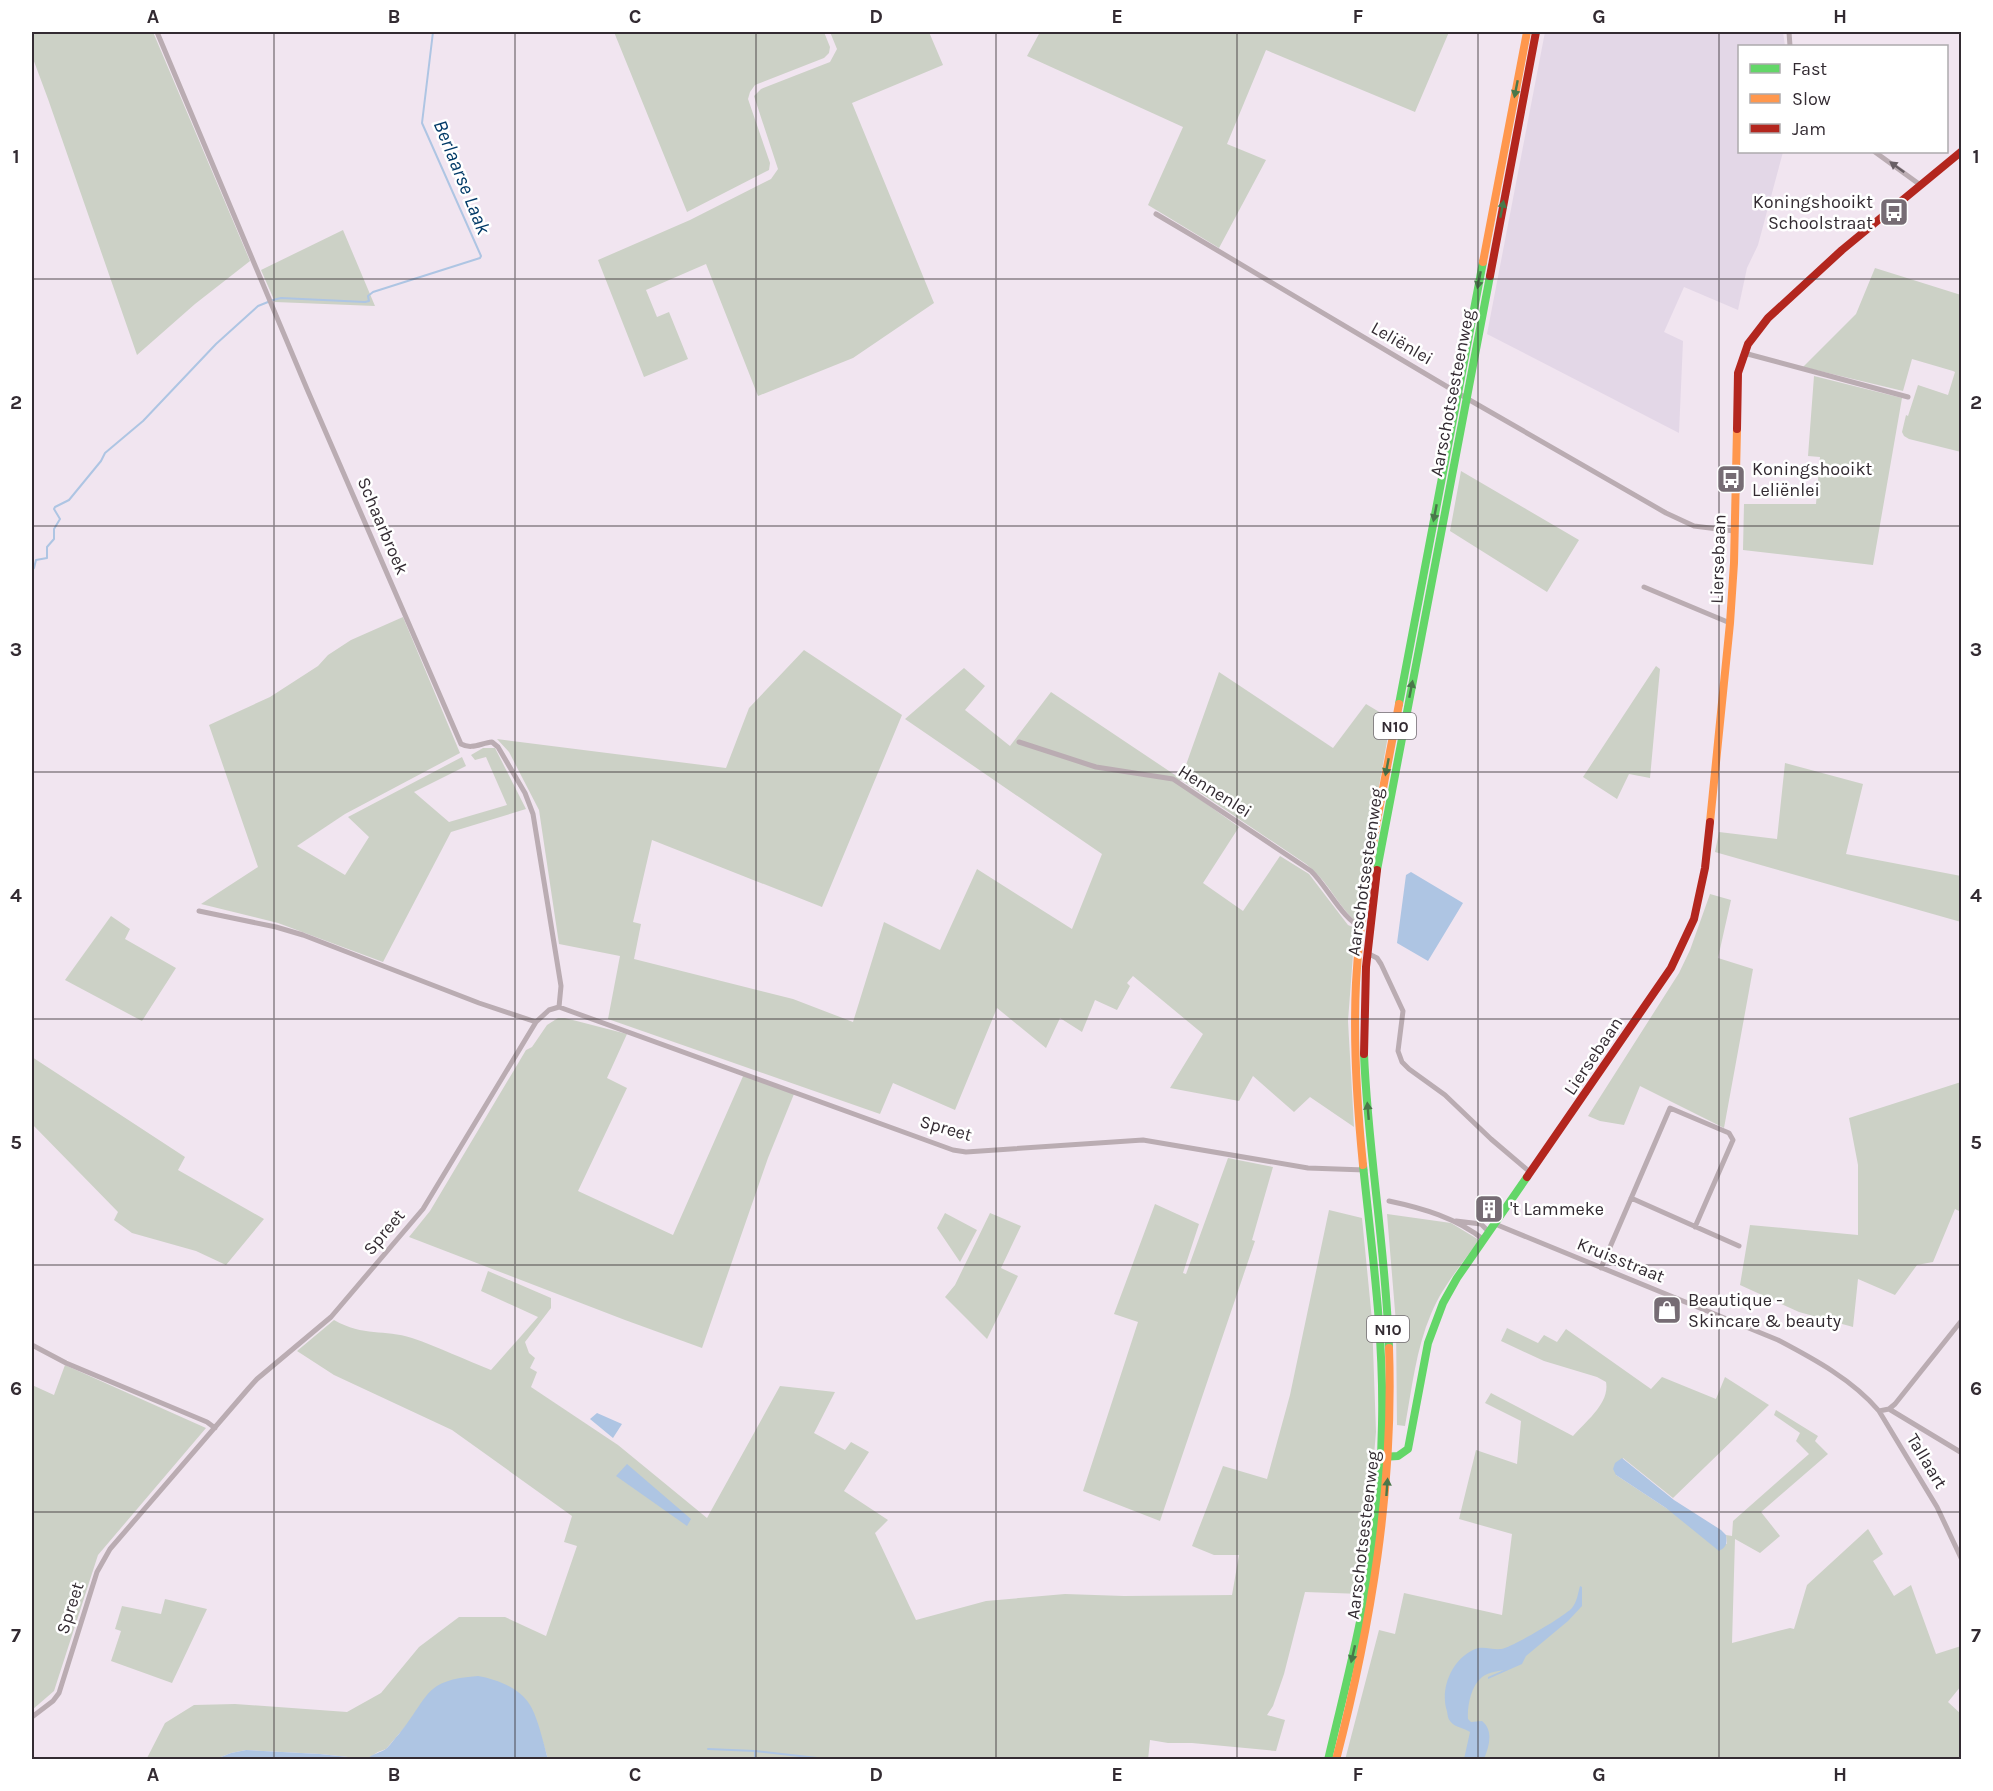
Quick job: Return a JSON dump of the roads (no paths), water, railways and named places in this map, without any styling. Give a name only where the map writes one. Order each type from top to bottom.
[{"type":"main road","name":"Aarschotsesteenweg","points":[[1369,1170],[1358,1102],[1355,1019],[1357,964],[1369,867],[1527,32]]},
{"type":"main road","name":"Aarschotsesteenweg","points":[[1336,1760],[1362,1658],[1373,1597],[1385,1457],[1365,1071],[1366,953],[1377,863],[1536,32]]},
{"type":"main road","name":"Liersebaan","points":[[1385,1457],[1398,1456],[1408,1449],[1428,1343],[1443,1303],[1457,1278],[1671,968],[1694,919],[1705,868],[1730,623],[1738,374],[1744,353],[1756,332],[1768,318],[1842,250],[1919,184],[1961,152]]},
{"type":"main road","name":"Aarschotsesteenweg","points":[[1328,1760],[1362,1617],[1379,1518]]},
{"type":"street","name":"Schaarbroek","points":[[157,32],[302,378],[461,744],[468,748],[492,742],[498,747],[530,804],[538,835],[561,986],[559,1007]]},
{"type":"street","points":[[1876,153],[1919,184]]},
{"type":"street","name":"Leliënlei","points":[[1156,214],[1466,398],[1679,520],[1700,527],[1734,531]]},
{"type":"street","points":[[1744,353],[1908,397]]},
{"type":"street","name":"Liersebaan","points":[[1644,587],[1730,623]]},
{"type":"street","name":"Hennenlei","points":[[1019,741],[1096,767],[1173,779],[1311,871],[1352,923],[1362,927]]},
{"type":"street","points":[[199,911],[265,924],[303,935],[479,1003],[536,1022]]},
{"type":"street","points":[[1366,953],[1377,958],[1382,964],[1402,1007],[1403,1018],[1398,1052],[1402,1062],[1445,1095],[1531,1173]]},
{"type":"street","name":"Spreet","points":[[32,1717],[53,1701],[59,1693],[97,1572],[106,1555],[257,1379],[331,1317],[423,1209],[536,1022],[549,1010],[559,1007],[953,1150],[966,1152],[1143,1140],[1308,1168],[1369,1170]]},
{"type":"street","points":[[1601,1268],[1670,1108],[1729,1133],[1733,1140],[1695,1227]]},
{"type":"street","points":[[1631,1198],[1739,1246]]},
{"type":"street","points":[[1389,1201],[1419,1208],[1454,1221],[1484,1240]]},
{"type":"street","points":[[1454,1221],[1481,1224],[1489,1232]]},
{"type":"street","name":"Kruisstraat","points":[[1495,1224],[1778,1340],[1828,1369],[1864,1395],[1880,1411]]},
{"type":"street","points":[[1880,1411],[1889,1409],[1894,1404],[1962,1320]]},
{"type":"street","points":[[32,1345],[66,1363],[197,1418],[215,1428]]},
{"type":"street","points":[[1889,1409],[1962,1453]]},
{"type":"street","name":"Tallaart","points":[[1880,1411],[1942,1516],[1962,1560]]},
{"type":"water","points":[[1411,872],[1463,903],[1428,961],[1397,943],[1406,875]]},
{"type":"water","points":[[597,1413],[622,1424],[613,1438],[590,1419]]},
{"type":"water","points":[[1622,1458],[1674,1500],[1721,1530],[1726,1535],[1724,1548],[1719,1551],[1666,1508],[1616,1475],[1613,1469],[1615,1463]]},
{"type":"water","points":[[627,1464],[691,1519],[687,1526],[616,1476]]},
{"type":"water","points":[[1580,1586],[1582,1587],[1582,1606],[1568,1621],[1526,1656],[1522,1664],[1488,1679],[1504,1670],[1483,1676],[1475,1686],[1470,1697],[1468,1719],[1471,1722],[1482,1721],[1486,1725],[1489,1744],[1484,1759],[1464,1759],[1470,1732],[1450,1721],[1445,1700],[1447,1683],[1454,1667],[1459,1660],[1473,1650],[1507,1647],[1559,1618],[1574,1606]]},
{"type":"water","points":[[478,1676],[507,1685],[526,1699],[536,1717],[548,1759],[367,1759],[387,1748],[423,1700],[437,1686],[447,1681]]},
{"type":"water","points":[[246,1750],[320,1754],[366,1759],[216,1759]]},
{"type":"waterway","name":"Berlaarse Laak","points":[[273,300],[281,298],[365,302],[369,301],[368,296],[373,292],[480,258],[422,123],[433,32]]},
{"type":"waterway","name":"Berlaarse Laak","points":[[32,570],[36,560],[47,558],[47,547],[54,539],[54,529],[60,519],[55,507],[69,500],[105,453],[143,421],[216,344],[258,306],[268,302]]},
{"type":"waterway","points":[[708,1749],[755,1751],[835,1760]]},
{"type":"waterway","points":[[755,1751],[755,1760]]},
{"type":"place","name":"Koningshooikt Schoolstraat","points":[[1894,212]]},
{"type":"place","name":"Koningshooikt Leliënlei","points":[[1731,479]]},
{"type":"place","name":"'t Lammeke","points":[[1489,1209]]},
{"type":"place","name":"Beautique - Skincare & beauty","points":[[1667,1310]]}]
